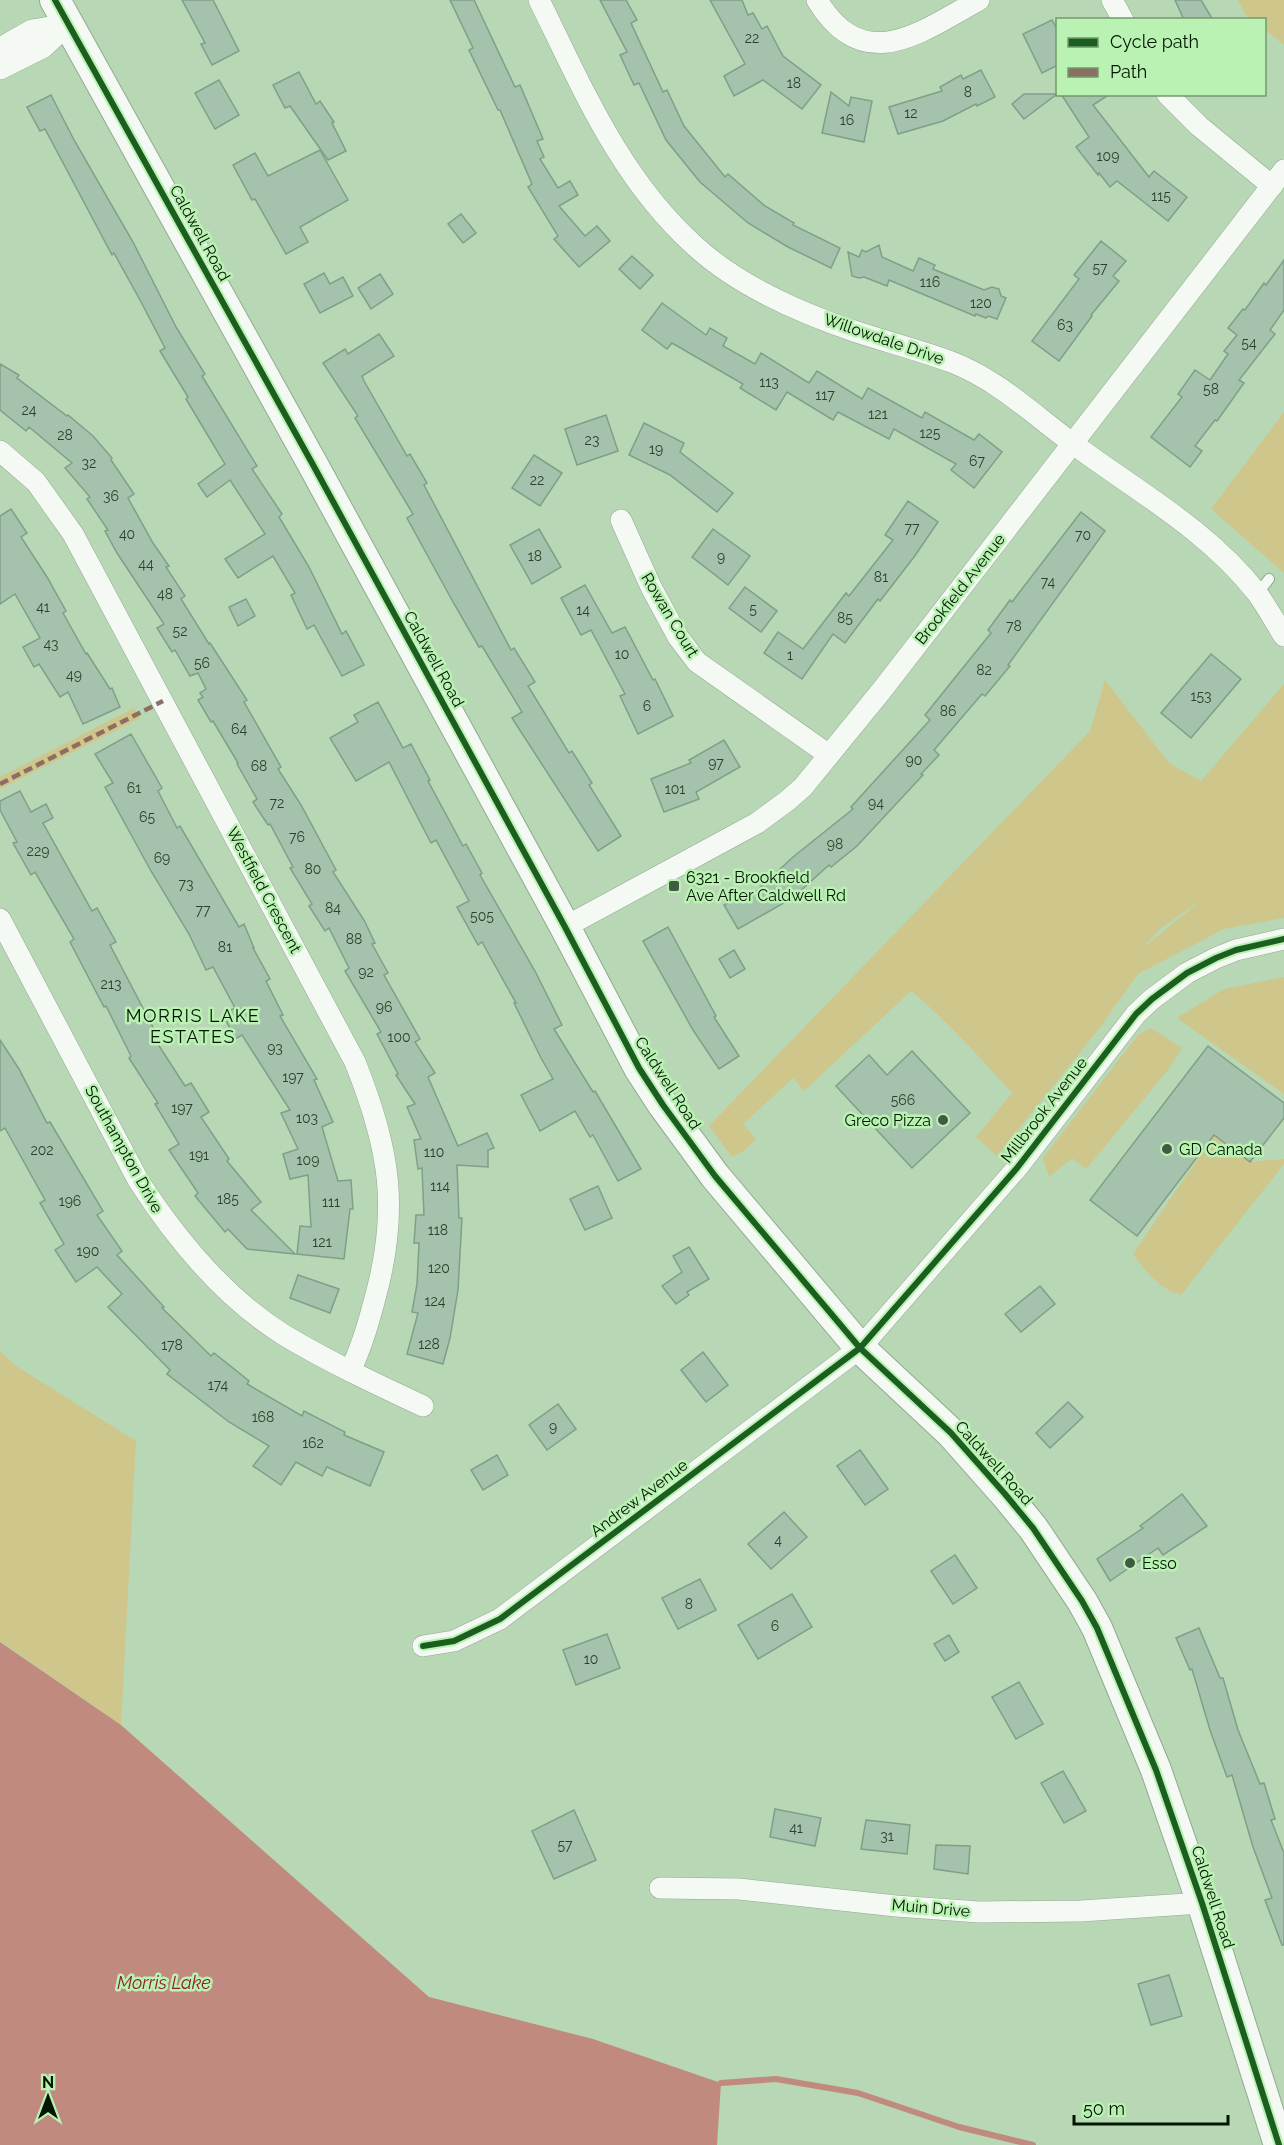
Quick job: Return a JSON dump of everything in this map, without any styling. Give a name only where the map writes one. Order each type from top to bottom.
[{"type":"street","name":"Willowdale Drive","points":[[538,0],[609,140],[628,170],[660,212],[697,249],[742,280],[807,313],[856,332],[956,364],[988,379],[1073,444],[1182,521],[1263,587],[1284,636]]},
{"type":"street","points":[[818,0],[833,20],[849,33],[868,41],[886,43],[913,36],[979,0]]},
{"type":"street","points":[[1112,0],[1122,18]]},
{"type":"street","points":[[0,48],[62,12]]},
{"type":"street","points":[[0,69],[44,47],[62,12]]},
{"type":"street","name":"Caldwell Road","points":[[62,12],[317,473],[565,927],[639,1068],[715,1176],[860,1348],[951,1433],[1005,1494],[1033,1528],[1082,1601],[1101,1639],[1156,1770],[1276,2108],[1279,2145]]},
{"type":"street","points":[[1169,96],[1199,126],[1278,178]]},
{"type":"street","name":"Brookfield Avenue","points":[[565,927],[758,823],[788,801],[811,778],[882,690],[1278,178]]},
{"type":"street","name":"Westfield Crescent","points":[[0,451],[36,482],[73,534],[355,1062],[372,1105],[387,1169],[389,1223],[376,1298],[350,1371]]},
{"type":"street","name":"Rowan Court","points":[[621,520],[656,598],[697,663],[829,755]]},
{"type":"street","name":"Southampton Drive","points":[[0,919],[138,1180],[162,1217],[192,1254],[249,1310],[283,1334],[350,1371],[423,1406]]},
{"type":"street","name":"Millbrook Avenue","points":[[860,1348],[1017,1168],[1137,1014],[1169,985],[1196,967],[1236,950],[1284,939]]},
{"type":"street","name":"Andrew Avenue","points":[[423,1646],[454,1641],[500,1619],[860,1348]]},
{"type":"street","name":"Muin Drive","points":[[660,1888],[739,1889],[896,1906],[979,1912],[1081,1911],[1202,1903]]},
{"type":"shaded area","points":[[1238,0],[1284,0],[1284,45],[1266,31],[1266,18],[1250,18]]},
{"type":"shaded area","points":[[1284,412],[1284,573],[1211,509]]},
{"type":"shaded area","points":[[1105,680],[1169,763],[1201,781],[1284,684],[1284,918],[1224,929],[1138,974],[1098,1030],[997,1156],[976,1137],[1012,1093],[951,1027],[911,991],[804,1091],[793,1078],[743,1124],[756,1139],[745,1150],[732,1157],[709,1126],[1090,731]],"holes":[[[1198,903],[1143,948],[1159,930]]]},
{"type":"shaded area","points":[[134,708],[140,718],[0,789],[0,777]]},
{"type":"shaded area","points":[[1284,977],[1284,1094],[1177,1018],[1224,989]]},
{"type":"shaded area","points":[[1151,1028],[1182,1048],[1168,1070],[1086,1169],[1072,1158],[1049,1177],[1043,1158],[1138,1035]]},
{"type":"shaded area","points":[[1214,1135],[1250,1162],[1284,1159],[1284,1164],[1181,1295],[1160,1284],[1133,1254]]},
{"type":"shaded area","points":[[0,1351],[16,1366],[136,1441],[121,1725],[0,1641]]},
{"type":"water","name":"Morris Lake","points":[[0,1642],[121,1725],[429,1997],[593,2039],[721,2083],[717,2145],[0,2145]]},
{"type":"building","points":[[182,0],[213,0],[239,51],[212,65],[201,44],[205,43]]},
{"type":"building","points":[[450,0],[474,0],[515,87],[520,85],[543,139],[537,141],[544,157],[540,159],[558,188],[570,181],[578,195],[559,206],[585,236],[597,226],[610,241],[579,267],[554,239],[558,236],[528,187],[532,184],[500,110],[469,50],[473,48]]},
{"type":"building","points":[[600,0],[626,0],[637,20],[631,23],[663,92],[667,90],[684,126],[725,177],[728,174],[765,206],[794,223],[793,225],[840,248],[831,268],[788,247],[748,223],[700,182],[666,140],[639,83],[634,85],[620,55],[627,52]]},
{"type":"building","points":[[710,0],[742,0],[748,15],[753,13],[762,29],[767,26],[783,56],[821,85],[802,109],[763,80],[734,96],[724,76],[745,64]]},
{"type":"building","points":[[1175,0],[1201,0],[1212,18],[1183,18]]},
{"type":"building","points":[[1052,20],[1056,27],[1056,66],[1042,73],[1023,34]]},
{"type":"building","points":[[981,70],[995,97],[943,121],[898,134],[889,107],[942,91],[940,87],[961,75],[963,79]]},
{"type":"building","points":[[299,72],[316,104],[320,101],[334,122],[332,123],[346,151],[328,160],[290,106],[285,108],[273,85]]},
{"type":"building","points":[[219,80],[239,115],[215,129],[195,93]]},
{"type":"building","points":[[831,92],[849,106],[851,97],[872,101],[864,142],[822,133]]},
{"type":"building","points":[[1024,94],[1056,94],[1024,119],[1012,104]]},
{"type":"building","points":[[51,95],[74,140],[133,242],[176,327],[205,374],[202,376],[257,466],[252,469],[282,514],[279,517],[309,567],[342,634],[346,631],[364,665],[342,676],[314,625],[307,629],[291,595],[295,593],[273,556],[238,578],[225,559],[265,534],[230,480],[207,497],[198,484],[225,464],[160,351],[165,348],[114,253],[112,255],[45,129],[40,131],[27,107]]},
{"type":"building","points":[[1062,96],[1107,96],[1093,105],[1149,177],[1154,171],[1187,197],[1168,221],[1117,181],[1110,187],[1099,173],[1098,175],[1076,147],[1089,137]]},
{"type":"building","points":[[320,150],[348,200],[300,227],[308,242],[286,254],[233,165],[255,153],[268,176]]},
{"type":"building","points":[[461,214],[476,233],[463,243],[448,224]]},
{"type":"building","points":[[1101,241],[1126,261],[1113,276],[1119,281],[1091,315],[1059,361],[1032,341],[1079,279],[1074,275]]},
{"type":"building","points":[[879,245],[882,257],[913,271],[919,258],[935,265],[933,269],[984,290],[992,287],[999,289],[1001,296],[1006,298],[997,319],[976,314],[975,316],[889,280],[887,286],[864,277],[852,276],[848,252],[859,257],[862,250],[866,252]]},
{"type":"building","points":[[632,256],[653,275],[640,289],[619,269]]},
{"type":"building","points":[[1284,260],[1284,310],[1270,330],[1275,334],[1239,380],[1244,383],[1217,421],[1215,420],[1195,446],[1202,451],[1190,467],[1151,437],[1182,397],[1178,394],[1195,370],[1210,380],[1228,354],[1224,351],[1237,335],[1228,328],[1243,309],[1245,310],[1264,283],[1266,285]]},
{"type":"building","points":[[324,273],[330,284],[343,277],[353,296],[320,313],[304,284]]},
{"type":"building","points":[[380,274],[393,294],[371,309],[358,288]]},
{"type":"building","points":[[662,303],[706,335],[710,328],[727,338],[723,346],[755,364],[761,353],[809,383],[817,371],[862,399],[868,388],[922,418],[925,412],[974,440],[979,434],[1002,452],[974,488],[951,470],[956,464],[894,429],[889,439],[838,412],[833,420],[787,392],[776,410],[740,388],[743,384],[672,343],[667,349],[642,330]]},
{"type":"building","points":[[379,334],[394,356],[362,376],[364,381],[407,456],[410,454],[427,483],[424,485],[511,650],[514,648],[535,682],[528,686],[569,753],[572,751],[592,783],[589,785],[621,836],[598,851],[512,718],[522,712],[482,646],[479,647],[453,602],[407,518],[413,514],[355,418],[358,416],[323,363],[345,349],[348,354]]},
{"type":"building","points":[[0,364],[19,375],[17,378],[68,415],[93,436],[112,458],[111,460],[134,494],[128,498],[153,543],[169,566],[166,567],[185,596],[181,599],[247,700],[244,702],[281,767],[278,769],[301,805],[336,870],[333,872],[364,920],[375,943],[372,944],[388,973],[384,975],[420,1039],[415,1042],[435,1073],[428,1077],[458,1146],[487,1133],[494,1148],[488,1150],[488,1167],[457,1165],[459,1218],[462,1218],[458,1290],[443,1364],[407,1354],[418,1313],[412,1312],[417,1284],[419,1243],[414,1243],[416,1215],[424,1215],[422,1168],[418,1169],[414,1140],[421,1139],[407,1107],[415,1104],[396,1075],[398,1074],[377,1034],[381,1032],[345,971],[349,968],[329,928],[325,931],[309,906],[312,904],[290,868],[293,867],[270,824],[268,825],[253,802],[257,799],[238,763],[198,700],[203,697],[200,693],[206,689],[198,673],[190,676],[175,650],[172,652],[157,628],[164,624],[117,553],[105,531],[108,530],[87,499],[90,497],[65,468],[72,463],[29,427],[26,431],[0,410]]},
{"type":"building","points":[[606,415],[618,451],[577,465],[565,429]]},
{"type":"building","points":[[644,423],[684,443],[680,452],[733,493],[717,512],[670,475],[629,455]]},
{"type":"building","points":[[534,455],[562,473],[540,506],[512,488]]},
{"type":"building","points":[[908,501],[938,522],[914,557],[845,643],[833,634],[802,679],[764,653],[778,632],[803,649],[846,593],[849,596],[893,540],[885,535]]},
{"type":"building","points":[[11,509],[27,533],[21,537],[66,611],[63,613],[86,654],[110,689],[112,688],[120,707],[83,724],[68,692],[60,697],[39,664],[34,667],[23,647],[40,638],[15,594],[0,604],[0,516]]},
{"type":"building","points":[[1081,512],[1105,531],[1008,665],[1010,666],[985,696],[982,694],[934,750],[939,755],[921,774],[923,775],[857,846],[831,867],[829,865],[788,902],[738,929],[724,905],[749,891],[752,895],[793,857],[853,809],[851,807],[930,720],[925,715],[991,633],[988,630],[1010,600],[1012,602]]},
{"type":"building","points":[[539,529],[561,567],[532,584],[510,545]]},
{"type":"building","points":[[713,529],[750,556],[728,585],[692,557]]},
{"type":"building","points":[[585,585],[612,633],[625,627],[673,716],[638,734],[620,696],[625,694],[591,630],[581,635],[561,598]]},
{"type":"building","points":[[745,587],[777,611],[761,632],[729,608]]},
{"type":"building","points":[[246,599],[255,616],[238,626],[229,607]]},
{"type":"building","points":[[1211,654],[1241,679],[1191,738],[1161,713]]},
{"type":"building","points":[[378,702],[403,748],[411,744],[463,846],[466,844],[482,873],[480,875],[536,973],[562,1025],[554,1029],[593,1092],[595,1091],[641,1169],[618,1181],[593,1135],[590,1137],[575,1111],[540,1131],[521,1095],[553,1079],[514,1003],[516,1003],[482,942],[478,945],[457,907],[469,901],[436,840],[431,843],[389,762],[356,781],[330,738],[358,722],[354,715]]},
{"type":"building","points":[[131,734],[162,788],[158,791],[177,828],[180,826],[239,927],[244,924],[253,948],[270,979],[266,981],[283,1015],[280,1016],[317,1079],[314,1080],[333,1122],[322,1127],[338,1181],[351,1180],[353,1209],[350,1209],[344,1259],[297,1254],[300,1226],[311,1227],[308,1175],[290,1179],[283,1154],[298,1149],[281,1113],[290,1110],[242,1035],[235,1039],[223,1014],[235,1008],[213,967],[206,970],[189,934],[105,787],[113,783],[95,754]]},
{"type":"building","points":[[724,740],[740,767],[696,792],[699,799],[664,812],[651,779],[691,763],[689,760]]},
{"type":"building","points":[[20,791],[31,812],[46,804],[53,818],[43,823],[92,911],[97,908],[116,942],[110,945],[156,1033],[152,1035],[185,1086],[191,1083],[209,1112],[201,1117],[229,1159],[227,1161],[261,1202],[251,1210],[295,1254],[247,1249],[228,1229],[225,1232],[195,1196],[198,1193],[169,1150],[179,1144],[155,1104],[158,1103],[129,1058],[131,1056],[106,1006],[104,1007],[70,942],[74,939],[35,872],[31,875],[13,843],[17,842],[0,810],[0,801]]},
{"type":"building","points":[[668,927],[716,1016],[714,1017],[739,1056],[719,1069],[693,1030],[643,941]]},
{"type":"building","points":[[734,950],[745,969],[730,978],[719,959]]},
{"type":"building","points":[[0,1040],[19,1069],[47,1123],[50,1122],[103,1211],[97,1215],[122,1251],[117,1255],[164,1307],[162,1308],[211,1356],[214,1353],[249,1381],[247,1384],[302,1416],[304,1411],[345,1432],[344,1435],[384,1452],[370,1486],[327,1467],[322,1476],[296,1462],[281,1485],[253,1466],[269,1446],[229,1422],[167,1374],[170,1370],[108,1307],[122,1294],[97,1267],[76,1282],[55,1250],[64,1244],[40,1203],[45,1200],[5,1128],[0,1131]]},
{"type":"building","name":"GD Canada","points":[[1208,1046],[1284,1103],[1284,1118],[1250,1162],[1214,1135],[1137,1236],[1090,1200]]},
{"type":"building","points":[[912,1051],[970,1113],[912,1168],[836,1086],[869,1055],[887,1075]]},
{"type":"building","points":[[598,1186],[612,1218],[585,1230],[570,1199]]},
{"type":"building","points":[[689,1247],[709,1279],[687,1292],[689,1295],[676,1304],[662,1286],[682,1272],[673,1256]]},
{"type":"building","points":[[298,1275],[339,1289],[330,1313],[290,1298]]},
{"type":"building","points":[[1040,1286],[1055,1304],[1021,1332],[1005,1314]]},
{"type":"building","points":[[703,1352],[728,1385],[706,1402],[681,1370]]},
{"type":"building","points":[[1068,1402],[1083,1417],[1050,1448],[1036,1433]]},
{"type":"building","points":[[558,1404],[576,1429],[547,1450],[529,1425]]},
{"type":"building","points":[[860,1450],[888,1489],[865,1505],[837,1466]]},
{"type":"building","points":[[497,1455],[508,1475],[483,1490],[471,1470]]},
{"type":"building","points":[[1182,1494],[1207,1526],[1163,1555],[1158,1548],[1110,1581],[1097,1559],[1143,1528],[1140,1526]]},
{"type":"building","points":[[784,1512],[807,1537],[771,1569],[748,1544]]},
{"type":"building","points":[[955,1555],[977,1588],[953,1604],[931,1571]]},
{"type":"building","points":[[700,1579],[716,1610],[678,1629],[662,1598]]},
{"type":"building","points":[[792,1594],[812,1627],[758,1659],[738,1625]]},
{"type":"building","points":[[1199,1628],[1220,1678],[1223,1678],[1238,1730],[1260,1784],[1264,1783],[1275,1819],[1271,1820],[1284,1853],[1284,1945],[1282,1945],[1265,1900],[1272,1898],[1253,1847],[1232,1775],[1227,1777],[1192,1669],[1190,1670],[1176,1638]]},
{"type":"building","points":[[607,1634],[620,1668],[576,1685],[563,1650]]},
{"type":"building","points":[[949,1635],[959,1652],[945,1661],[934,1644]]},
{"type":"building","points":[[1019,1682],[1043,1724],[1016,1739],[992,1697]]},
{"type":"building","points":[[1063,1771],[1086,1811],[1064,1823],[1041,1783]]},
{"type":"building","points":[[775,1809],[821,1818],[815,1846],[770,1837]]},
{"type":"building","points":[[574,1810],[596,1860],[554,1879],[532,1831]]},
{"type":"building","points":[[866,1820],[910,1825],[907,1854],[861,1849]]},
{"type":"building","points":[[936,1845],[970,1846],[968,1874],[934,1869]]},
{"type":"building","points":[[1169,1975],[1182,2016],[1151,2025],[1138,1984]]},
{"type":"waterway","points":[[721,2083],[776,2079],[858,2093],[959,2127],[1033,2145]]},
{"type":"marked path","points":[[0,784],[163,701]]},
{"type":"cycle path","points":[[55,0],[312,463],[565,927],[639,1068],[715,1176],[860,1348],[951,1433],[1005,1494],[1033,1528],[1082,1601],[1097,1628],[1156,1770],[1202,1903],[1279,2145]]},
{"type":"cycle path","points":[[423,1646],[454,1641],[500,1619],[860,1348],[1017,1168],[1136,1014],[1187,973],[1216,958],[1236,950],[1284,939]]},
{"type":"place","name":"6321 - Brookfield Ave After Caldwell Rd","points":[[674,886]]},
{"type":"place","name":"Greco Pizza","points":[[943,1120]]},
{"type":"place","name":"GD Canada","points":[[1167,1149]]},
{"type":"place","name":"Esso","points":[[1130,1563]]},
{"type":"district","name":"MORRIS LAKE ESTATES","points":[[193,1025]]}]
